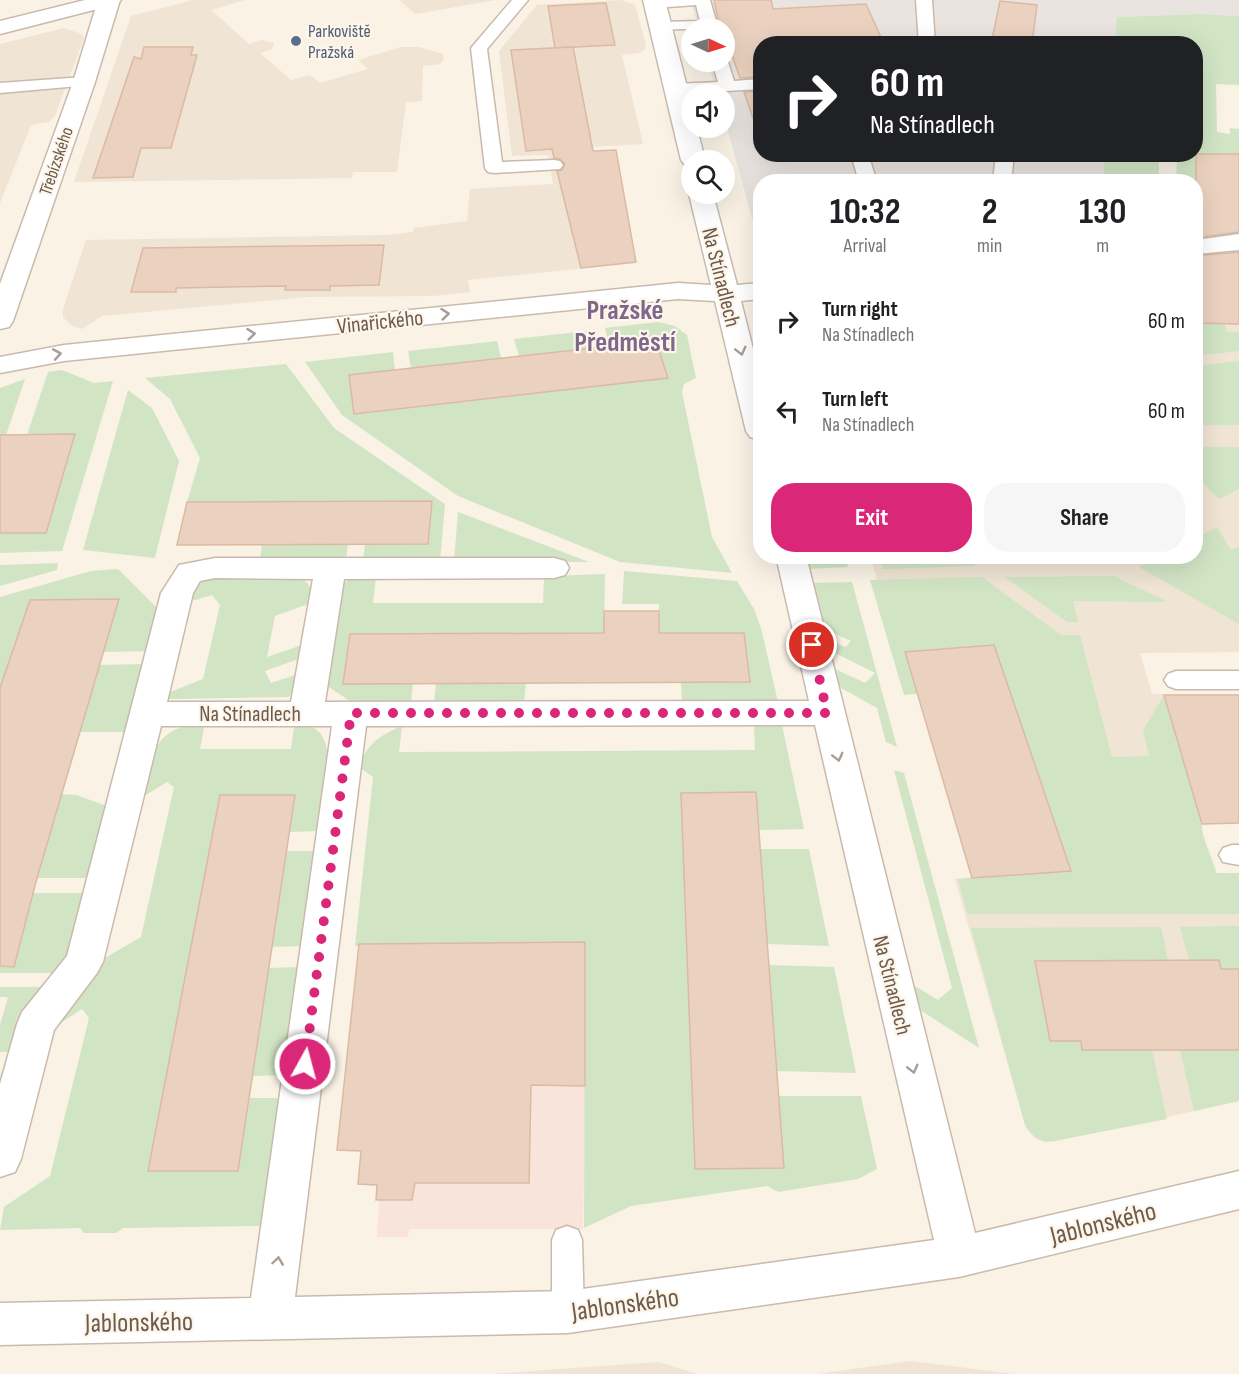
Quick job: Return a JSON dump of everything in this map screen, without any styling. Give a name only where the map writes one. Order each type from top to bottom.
[{"type":"street","points":[[0,28],[110,0]]},
{"type":"street","name":"Třebízského","points":[[0,321],[84,82],[110,0]]},
{"type":"street","points":[[654,2],[690,150]]},
{"type":"street","name":"Na Stínadlech","points":[[703,204],[753,404]]},
{"type":"street","points":[[1203,245],[1239,242]]},
{"type":"street","name":"Vinařického","points":[[0,365],[64,353],[678,291],[725,294],[753,292]]},
{"type":"street","name":"Na Stínadlech","points":[[793,564],[959,1257]]},
{"type":"street","points":[[0,1160],[36,1023],[84,962],[177,592],[190,572],[215,568],[554,568]]},
{"type":"street","points":[[306,713],[330,569]]},
{"type":"street","points":[[270,1320],[351,713]]},
{"type":"street","name":"Na Stínadlech","points":[[147,714],[827,713]]},
{"type":"street","name":"Jablonského","points":[[0,1324],[568,1312],[959,1257],[1239,1190]]},
{"type":"lane","points":[[520,0],[479,48],[494,168],[554,165]]},
{"type":"lane","points":[[654,2],[702,0],[707,18]]},
{"type":"lane","points":[[924,0],[926,36]]},
{"type":"lane","points":[[660,27],[681,27]]},
{"type":"lane","points":[[0,88],[84,82]]},
{"type":"lane","points":[[735,86],[753,84]]},
{"type":"lane","points":[[675,89],[681,89]]},
{"type":"lane","points":[[1176,680],[1239,680]]},
{"type":"lane","points":[[567,1240],[568,1312]]},
{"type":"shaded area","points":[[193,0],[245,0],[211,10],[249,44],[261,40],[274,43],[272,49],[260,53],[291,80],[310,75],[320,83],[368,69],[358,60],[401,47],[419,47],[443,54],[444,59],[440,64],[423,66],[422,101],[406,102],[397,172],[353,172],[352,178],[74,182],[131,16]]},
{"type":"shaded area","points":[[400,0],[496,0],[415,14]]},
{"type":"shaded area","points":[[621,0],[635,5],[646,44],[644,50],[639,53],[622,55],[643,144],[572,148],[626,207],[636,263],[468,280],[470,292],[433,296],[307,297],[102,316],[82,329],[71,325],[63,317],[63,309],[86,240],[388,235],[413,232],[414,228],[467,221],[470,189],[553,184],[548,155],[512,156],[499,51],[537,5]]},
{"type":"shaded area","points":[[690,0],[1239,0],[1239,16],[1201,14],[1118,17],[1116,36],[753,36],[753,162],[1105,162],[1104,174],[753,174],[753,222],[730,138],[735,138],[735,84],[714,84],[711,72],[735,72],[735,18],[696,18]]},
{"type":"shaded area","points":[[64,28],[82,34],[84,38],[55,116],[49,122],[31,125],[0,203],[0,44]]},
{"type":"shaded area","points":[[1239,272],[1239,652],[1140,653],[1152,694],[1165,694],[1204,837],[1217,873],[1239,873],[1239,1101],[1045,1142],[1035,1138],[1026,1128],[955,879],[972,877],[919,693],[878,584],[873,564],[1203,564],[1203,275]]},
{"type":"shaded area","points":[[588,943],[583,1229],[409,1229],[408,1237],[377,1237],[380,1184],[363,1151],[362,945]]},
{"type":"shaded area","points":[[911,1361],[1015,1374],[817,1374]]},
{"type":"shaded area","points":[[659,1362],[697,1374],[492,1374]]},
{"type":"green space","points":[[1199,14],[1239,16],[1239,85],[1216,84],[1217,132],[1230,134],[1230,128],[1239,129],[1239,189],[1203,190],[1203,174],[1176,174],[1177,162],[1203,162],[1203,36],[1116,36],[1117,17]]},
{"type":"green space","points":[[1104,162],[1159,162],[1159,174],[1104,174]]},
{"type":"green space","points":[[658,322],[675,326],[687,335],[696,378],[684,384],[682,392],[712,537],[732,573],[620,562],[458,496],[342,415],[305,362],[393,352],[395,370],[355,414],[668,378],[656,341],[609,346],[605,328]]},
{"type":"green space","points":[[1203,323],[1224,323],[1227,332],[1239,332],[1239,351],[1203,355]]},
{"type":"green space","points":[[587,331],[592,348],[519,356],[514,339]]},
{"type":"green space","points":[[497,341],[501,358],[411,368],[408,351]]},
{"type":"green space","points":[[1239,361],[1239,425],[1203,425],[1203,365]]},
{"type":"green space","points":[[286,364],[334,428],[445,504],[440,561],[363,560],[365,544],[428,544],[431,501],[187,502],[200,458],[170,399],[145,378]]},
{"type":"green space","points":[[62,370],[94,383],[113,381],[62,551],[0,553],[0,533],[46,532],[59,489],[56,475],[63,475],[75,434],[27,435],[48,372]]},
{"type":"green space","points":[[25,379],[6,435],[0,435],[0,388]]},
{"type":"green space","points":[[128,390],[152,408],[179,461],[155,558],[83,550]]},
{"type":"green space","points":[[1203,447],[1239,447],[1239,489],[1219,499],[1203,483]]},
{"type":"green space","points":[[458,512],[589,562],[454,561]]},
{"type":"green space","points":[[1217,527],[1231,550],[1239,547],[1239,624],[1139,567],[1145,564],[1203,564],[1203,534]]},
{"type":"green space","points":[[348,544],[346,560],[260,560],[262,545]]},
{"type":"green space","points":[[58,563],[57,570],[0,586],[0,565]]},
{"type":"green space","points":[[806,564],[847,564],[848,567],[808,569]]},
{"type":"green space","points":[[881,564],[974,564],[975,566],[883,569]]},
{"type":"green space","points":[[118,569],[160,611],[149,651],[104,652],[119,599],[30,600],[0,688],[0,597],[91,571]]},
{"type":"green space","points":[[624,571],[737,581],[754,609],[761,628],[778,702],[682,702],[681,683],[749,682],[744,633],[659,633],[659,604],[622,604]]},
{"type":"green space","points":[[605,574],[604,633],[350,634],[343,684],[413,683],[411,702],[350,701],[327,686],[338,588],[351,578],[376,577],[373,603],[543,603],[544,579],[552,576]]},
{"type":"green space","points":[[1114,576],[1168,602],[1073,601],[1078,622],[1067,622],[1004,577]]},
{"type":"green space","points":[[215,577],[300,578],[309,585],[311,603],[275,616],[267,657],[299,646],[304,647],[301,658],[265,671],[271,683],[298,674],[293,693],[288,697],[169,699],[165,694],[203,679],[220,605],[212,595],[196,600],[189,599],[198,584]]},
{"type":"green space","points":[[982,577],[1061,635],[1080,635],[1112,757],[1149,756],[1143,730],[1164,695],[1202,824],[1205,842],[1216,873],[1239,873],[1239,914],[967,914],[958,879],[1070,870],[994,646],[906,652],[917,694],[904,695],[870,580]]},
{"type":"green space","points":[[852,582],[897,747],[886,742],[877,708],[834,684],[833,668],[865,683],[875,673],[825,648],[825,640],[846,647],[851,641],[820,627],[810,583]]},
{"type":"green space","points":[[145,664],[129,732],[80,732],[100,665]]},
{"type":"green space","points":[[436,683],[526,683],[524,702],[434,702]]},
{"type":"green space","points":[[300,723],[319,732],[327,750],[317,831],[289,832],[294,795],[220,795],[149,1171],[238,1171],[250,1098],[280,1098],[262,1226],[123,1228],[116,1233],[84,1233],[80,1228],[0,1230],[4,1207],[50,1176],[89,1018],[82,1009],[56,1026],[105,958],[141,937],[174,787],[167,782],[146,795],[141,793],[152,755],[165,737],[174,730],[202,724],[204,728],[200,749],[291,749],[294,727]]},
{"type":"green space","points":[[754,725],[782,725],[804,829],[758,830],[755,792],[681,793],[695,1169],[784,1168],[779,1096],[861,1096],[877,1169],[858,1179],[778,1192],[767,1186],[631,1206],[584,1228],[585,943],[355,946],[373,777],[359,767],[366,752],[375,741],[402,726],[399,752],[755,750]]},
{"type":"green space","points":[[894,770],[904,773],[979,1048],[914,1006],[910,983],[938,1000],[952,988]]},
{"type":"green space","points":[[61,794],[76,795],[110,807],[92,878],[37,878]]},
{"type":"green space","points":[[760,849],[809,849],[829,946],[767,944]]},
{"type":"green space","points":[[287,851],[314,851],[301,946],[272,947]]},
{"type":"green space","points":[[32,893],[89,893],[76,948],[57,973],[0,973],[0,953]]},
{"type":"green space","points":[[1239,926],[1239,969],[1221,969],[1218,960],[1189,960],[1180,927]]},
{"type":"green space","points":[[1161,927],[1168,960],[1036,961],[1050,1041],[1081,1041],[1082,1050],[1152,1050],[1167,1119],[1054,1141],[1036,1138],[1025,1125],[971,928]]},
{"type":"green space","points":[[769,965],[834,967],[856,1073],[777,1071]]},
{"type":"green space","points":[[298,967],[283,1075],[253,1076],[269,968]]},
{"type":"green space","points":[[0,987],[44,987],[13,1052],[0,1052],[0,1025],[8,997],[0,997]]},
{"type":"green space","points":[[1180,1050],[1239,1050],[1239,1101],[1194,1111]]},
{"type":"building","points":[[714,0],[771,0],[773,9],[866,4],[880,36],[753,36],[753,77],[740,78],[735,64],[735,18],[718,18]]},
{"type":"building","points":[[1000,1],[1037,5],[1033,36],[993,36]]},
{"type":"building","points":[[606,3],[615,45],[555,48],[548,6]]},
{"type":"building","points":[[144,47],[193,47],[191,55],[197,55],[171,148],[141,148],[133,177],[93,178],[134,57],[141,59]]},
{"type":"building","points":[[573,47],[593,151],[616,150],[636,262],[581,268],[557,171],[562,170],[565,164],[560,159],[554,158],[552,149],[526,151],[511,50]]},
{"type":"building","points":[[753,91],[753,118],[744,92]]},
{"type":"building","points":[[1203,154],[1239,154],[1239,232],[1203,237],[1203,174],[1196,174],[1196,162],[1203,162]]},
{"type":"building","points":[[384,245],[379,285],[330,286],[330,290],[285,290],[286,286],[176,288],[176,292],[131,292],[143,248]]},
{"type":"building","points":[[1239,252],[1239,324],[1203,323],[1203,255]]},
{"type":"building","points":[[656,341],[668,378],[354,414],[349,375]]},
{"type":"building","points":[[75,434],[46,533],[0,533],[0,435]]},
{"type":"building","points":[[432,501],[428,544],[177,545],[187,502]]},
{"type":"building","points":[[119,599],[37,878],[14,967],[0,966],[0,688],[30,600]]},
{"type":"building","points":[[604,611],[659,611],[659,633],[744,633],[750,682],[343,684],[350,634],[604,633]]},
{"type":"building","points":[[994,645],[1071,871],[972,878],[905,652]]},
{"type":"building","points":[[1164,695],[1239,695],[1239,823],[1202,824]]},
{"type":"building","points":[[756,792],[784,1168],[695,1169],[681,793]]},
{"type":"building","points":[[220,795],[295,795],[238,1171],[148,1171]]},
{"type":"building","points":[[585,942],[585,1086],[531,1085],[529,1183],[415,1183],[412,1200],[376,1200],[377,1185],[358,1184],[361,1151],[337,1150],[359,944]]},
{"type":"building","points":[[1219,960],[1221,969],[1239,969],[1239,1050],[1082,1050],[1081,1041],[1050,1041],[1035,961]]},
{"type":"place","name":"Parkoviště Pražská","points":[[296,41]]},
{"type":"district","name":"Pražské Předměstí","points":[[625,325]]},
{"type":"route","points":[[305,1064],[351,713],[827,713],[812,645]]}]
